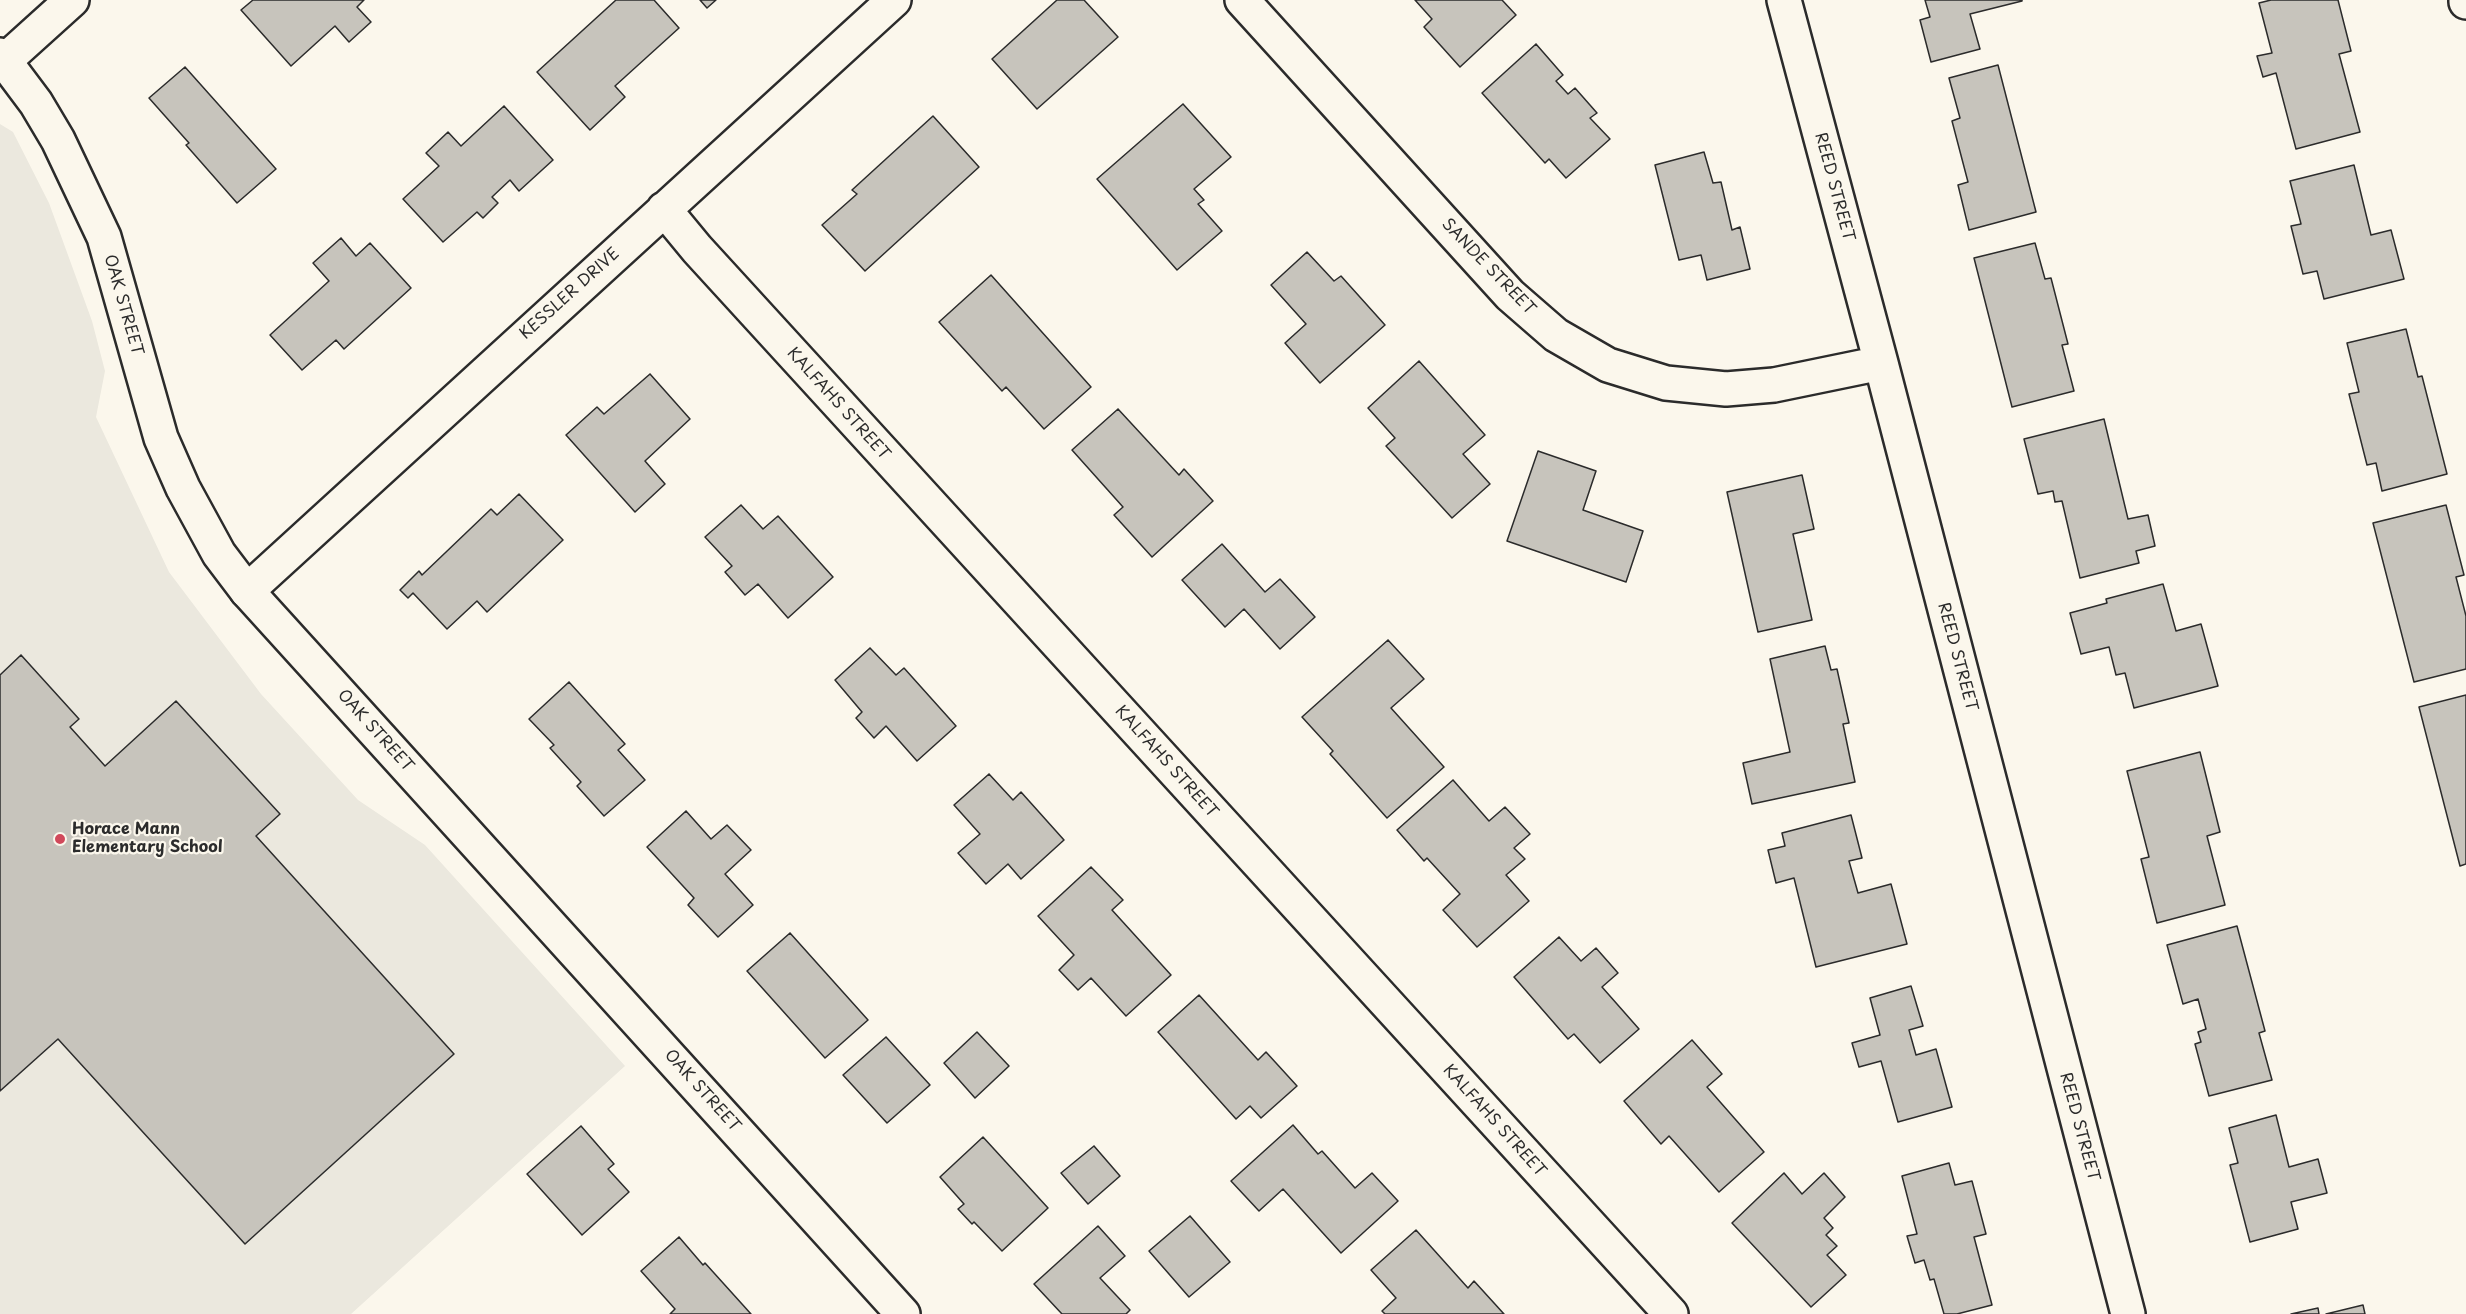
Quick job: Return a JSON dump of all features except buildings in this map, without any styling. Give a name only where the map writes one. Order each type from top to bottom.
[{"type":"street","points":[[2,60],[72,0]]},
{"type":"street","name":"KESSLER DRIVE","points":[[247,591],[894,0]]},
{"type":"street","name":"SANDE STREET","points":[[1242,0],[1510,294],[1556,335],[1608,365],[1666,383],[1726,389],[1774,385],[1881,363]]},
{"type":"street","name":"REED STREET","points":[[1784,0],[1881,363],[2128,1314]]},
{"type":"street","name":"OAK STREET","points":[[2,60],[36,103],[57,140],[104,237],[161,438],[183,488],[219,554],[247,591],[903,1314]]},
{"type":"street","name":"KALFAHS STREET","points":[[664,209],[697,249],[1671,1314]]},
{"type":"shaded area","name":"Horace Mann Elementary School","points":[[0,124],[13,132],[49,203],[92,321],[105,371],[96,417],[169,572],[261,694],[358,800],[425,845],[625,1066],[351,1314],[0,1314]]},
{"type":"place","name":"Horace Mann Elementary School","points":[[60,839]]}]
